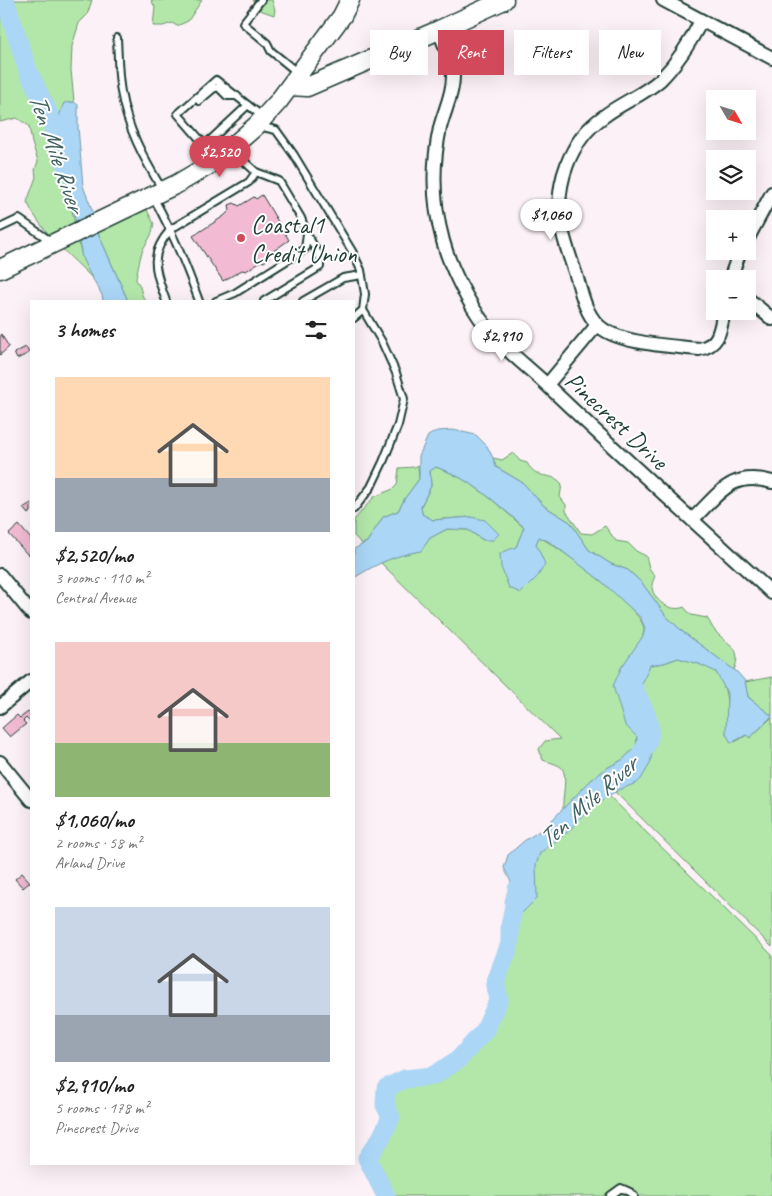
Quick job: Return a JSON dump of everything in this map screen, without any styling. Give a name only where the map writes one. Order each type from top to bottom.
[{"type":"main road","points":[[0,268],[158,193],[218,160],[260,122],[342,16],[350,0]]},
{"type":"main road","points":[[439,30],[504,0]]},
{"type":"main road","points":[[294,80],[307,87],[438,30]]},
{"type":"street","points":[[662,0],[772,58]]},
{"type":"street","points":[[702,21],[684,53],[659,81],[603,117],[592,126],[575,147],[564,173],[560,203],[561,223],[587,308],[597,326],[623,338],[699,349],[716,341],[722,320]]},
{"type":"street","name":"Pinecrest Drive","points":[[453,75],[451,92],[440,128],[435,163],[436,205],[443,241],[455,274],[485,325],[580,418],[772,593]]},
{"type":"street","points":[[756,223],[772,193]]},
{"type":"street","points":[[756,306],[772,319]]},
{"type":"street","points":[[547,385],[597,326]]},
{"type":"street","points":[[692,520],[721,492],[741,479],[753,478],[772,482]]},
{"type":"street","points":[[0,575],[30,612]]},
{"type":"street","points":[[0,707],[30,682]]},
{"type":"street","points":[[0,762],[30,799]]},
{"type":"lane","points":[[261,0],[242,23],[267,43],[270,51],[294,80]]},
{"type":"lane","points":[[117,38],[121,92],[130,128],[146,162],[199,300]]},
{"type":"lane","points":[[218,160],[178,114],[216,80],[248,105],[260,122],[276,130],[294,155],[352,251],[361,270],[364,310],[382,342],[396,373],[404,399],[398,426],[384,462],[371,487],[355,508]]},
{"type":"lane","points":[[205,145],[248,105]]},
{"type":"lane","points":[[233,147],[256,172],[279,181],[301,218],[307,234],[320,257],[320,267],[266,300]]},
{"type":"lane","points":[[166,300],[154,265],[158,247],[171,229],[249,182],[256,172]]},
{"type":"lane","points":[[0,228],[19,219],[60,240]]},
{"type":"lane","points":[[218,300],[236,293],[305,249],[307,234]]},
{"type":"lane","points":[[305,300],[343,278],[362,275]]},
{"type":"lane","points":[[355,317],[364,310]]},
{"type":"lane","points":[[610,1196],[621,1188],[634,1196]]},
{"type":"green space","points":[[0,0],[92,0],[87,15],[79,23],[72,46],[71,70],[74,102],[64,104],[58,123],[62,164],[82,257],[95,281],[49,234],[33,214],[27,202],[36,177],[35,170],[38,161],[29,126],[17,118],[0,122]]},
{"type":"green space","points":[[151,0],[202,0],[188,21],[177,26],[172,23],[163,26],[153,26],[155,7]]},
{"type":"green space","points":[[252,0],[272,0],[275,10],[274,15],[260,10]]},
{"type":"green space","points":[[142,200],[154,224],[152,234],[142,251],[136,278],[145,300],[128,300],[98,233],[96,220]]},
{"type":"green space","points":[[513,453],[520,461],[527,463],[531,469],[540,475],[554,478],[562,484],[560,497],[566,505],[566,511],[581,533],[592,534],[605,526],[616,541],[628,543],[636,551],[646,556],[649,568],[655,576],[652,584],[658,600],[668,607],[684,607],[691,615],[707,618],[715,630],[736,652],[734,670],[683,632],[666,616],[642,583],[628,570],[611,564],[589,550],[570,522],[544,506],[523,483],[496,467],[493,458],[502,460]]},
{"type":"green space","points":[[418,465],[419,479],[398,511],[383,517],[367,542],[362,544],[355,537],[355,519],[374,497],[393,489],[397,485],[399,468],[415,467]]},
{"type":"green space","points":[[436,467],[472,485],[524,528],[516,547],[536,544],[539,537],[549,543],[581,565],[616,594],[640,620],[644,629],[639,644],[621,668],[625,724],[637,737],[636,747],[622,760],[607,768],[590,781],[563,809],[564,772],[558,765],[543,760],[539,749],[545,741],[560,739],[381,563],[398,554],[420,551],[430,538],[447,529],[468,530],[483,540],[471,517],[432,520],[422,514],[421,506],[431,486],[430,470]]},
{"type":"green space","points":[[678,658],[705,666],[719,676],[723,683],[727,700],[728,719],[726,734],[735,742],[747,735],[750,738],[772,717],[772,947],[615,792],[654,742],[641,701],[640,688],[644,676],[650,665]]},
{"type":"green space","points":[[772,677],[772,716],[748,697],[745,682]]},
{"type":"green space","points":[[603,790],[772,955],[772,1196],[386,1196],[367,1158],[381,1138],[391,1117],[385,1105],[386,1088],[405,1079],[433,1076],[459,1059],[485,1030],[499,999],[495,983],[510,944],[515,899],[521,871]]},
{"type":"water","points":[[74,102],[78,105],[83,186],[96,220],[98,233],[128,300],[103,300],[82,258],[80,238],[60,150],[58,132],[64,103]]},
{"type":"water","points":[[453,430],[476,435],[487,446],[496,467],[523,483],[544,506],[570,522],[589,550],[611,564],[628,570],[642,583],[666,616],[683,632],[737,672],[745,681],[748,697],[772,716],[750,738],[746,735],[731,743],[726,734],[727,693],[716,672],[699,664],[678,658],[650,665],[640,689],[642,706],[654,742],[650,764],[637,783],[618,790],[589,808],[569,831],[540,853],[536,865],[537,898],[519,916],[513,914],[505,902],[511,882],[504,868],[508,855],[524,841],[544,828],[590,781],[607,768],[622,760],[636,747],[637,737],[625,725],[613,686],[621,668],[643,636],[645,628],[640,617],[600,580],[550,542],[539,537],[536,544],[545,564],[538,576],[521,593],[509,588],[501,567],[500,553],[516,547],[524,527],[493,500],[472,485],[436,467],[430,471],[431,486],[421,506],[422,514],[433,520],[471,517],[485,520],[499,534],[493,540],[483,540],[468,530],[447,529],[430,538],[421,551],[386,561],[355,577],[355,548],[367,542],[383,517],[398,511],[419,479],[419,456],[428,436],[437,431]]},
{"type":"building","name":"Coastal1 Credit Union","points":[[262,195],[289,240],[269,254],[269,258],[264,262],[261,261],[246,271],[242,270],[223,281],[193,236],[224,216],[230,210],[229,205],[234,203],[239,206],[254,197],[256,199]]},
{"type":"building","points":[[0,335],[9,347],[0,355]]},
{"type":"building","points":[[26,347],[29,353],[17,359],[14,353]]},
{"type":"building","points":[[30,504],[30,513],[28,514],[23,508]]},
{"type":"building","points":[[19,525],[30,538],[30,553],[28,555],[9,534]]},
{"type":"building","points":[[28,712],[30,714],[30,722],[26,718],[23,721],[26,724],[10,737],[2,728],[17,715],[20,718]]},
{"type":"building","points":[[22,873],[30,882],[23,888],[15,879]]},
{"type":"waterway","name":"Ten Mile River","points":[[5,0],[28,71],[49,114],[68,172]]},
{"type":"waterway","name":"Ten Mile River","points":[[634,688],[650,727],[650,735],[642,752]]},
{"type":"waterway","name":"Ten Mile River","points":[[386,1196],[367,1158],[381,1138],[391,1117],[385,1105],[386,1088],[405,1079],[433,1076],[459,1059],[485,1030],[499,999],[495,983],[510,944],[510,926],[517,889]]},
{"type":"place","name":"Coastal1 Credit Union","points":[[241,238]]}]
